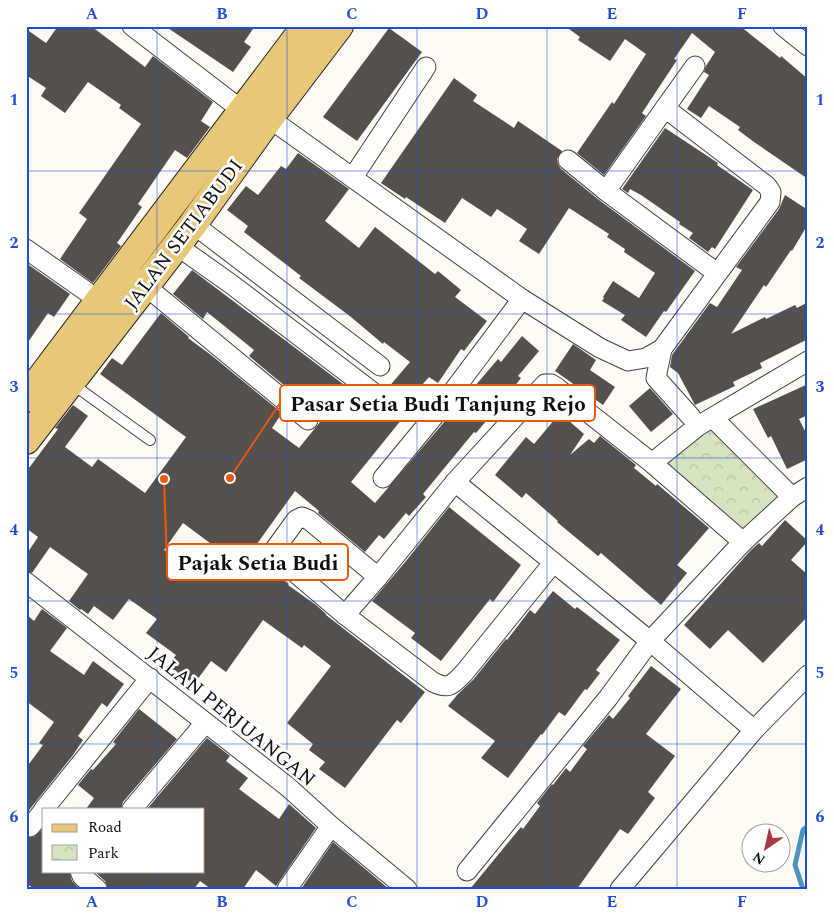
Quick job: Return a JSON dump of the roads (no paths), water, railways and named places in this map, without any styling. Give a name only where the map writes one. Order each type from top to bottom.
[{"type":"main road","name":"JALAN SETIABUDI","points":[[26,398],[306,26]]},
{"type":"main road","name":"JALAN SETIABUDI","points":[[26,440],[193,224],[339,26]]},
{"type":"street","points":[[132,26],[243,111]]},
{"type":"street","points":[[783,26],[808,46]]},
{"type":"street","points":[[606,191],[695,66]]},
{"type":"street","points":[[353,178],[426,68]]},
{"type":"street","points":[[656,378],[662,349],[770,202],[771,192],[767,186],[665,108]]},
{"type":"street","points":[[270,118],[522,299],[600,348],[628,361],[656,378],[690,417]]},
{"type":"street","points":[[568,160],[606,191],[717,273]]},
{"type":"street","points":[[193,224],[380,366]]},
{"type":"street","points":[[176,246],[232,284],[391,406]]},
{"type":"street","points":[[26,249],[100,301]]},
{"type":"street","points":[[124,269],[308,420]]},
{"type":"street","points":[[383,478],[439,410],[522,299]]},
{"type":"street","points":[[628,361],[646,358],[662,349]]},
{"type":"street","points":[[652,463],[698,426],[808,361]]},
{"type":"street","points":[[345,615],[455,482],[542,386],[548,384],[556,387],[652,463],[743,542]]},
{"type":"street","points":[[467,871],[608,698],[650,641],[743,542],[800,492],[713,418]]},
{"type":"street","points":[[455,482],[650,641],[754,730]]},
{"type":"street","points":[[378,577],[302,517],[296,520],[277,546],[276,554],[278,558],[345,615],[433,682],[444,687],[452,685],[464,674],[553,563]]},
{"type":"street","name":"JALAN PERJUANGAN","points":[[26,582],[288,787],[331,826],[406,888]]},
{"type":"street","points":[[620,889],[754,730],[808,675]]},
{"type":"street","points":[[45,808],[150,678]]},
{"type":"street","points":[[133,808],[205,723]]},
{"type":"street","points":[[30,827],[42,812]]},
{"type":"street","points":[[287,889],[331,826]]},
{"type":"street","points":[[80,872],[82,876],[97,889]]},
{"type":"lane","points":[[70,382],[150,440]]},
{"type":"waterway","points":[[803,889],[795,865],[803,830],[808,826]]},
{"type":"place","name":"Pasar Setia Budi Tanjung Rejo","points":[[230,478]]},
{"type":"place","name":"Pajak Setia Budi","points":[[164,479]]}]
